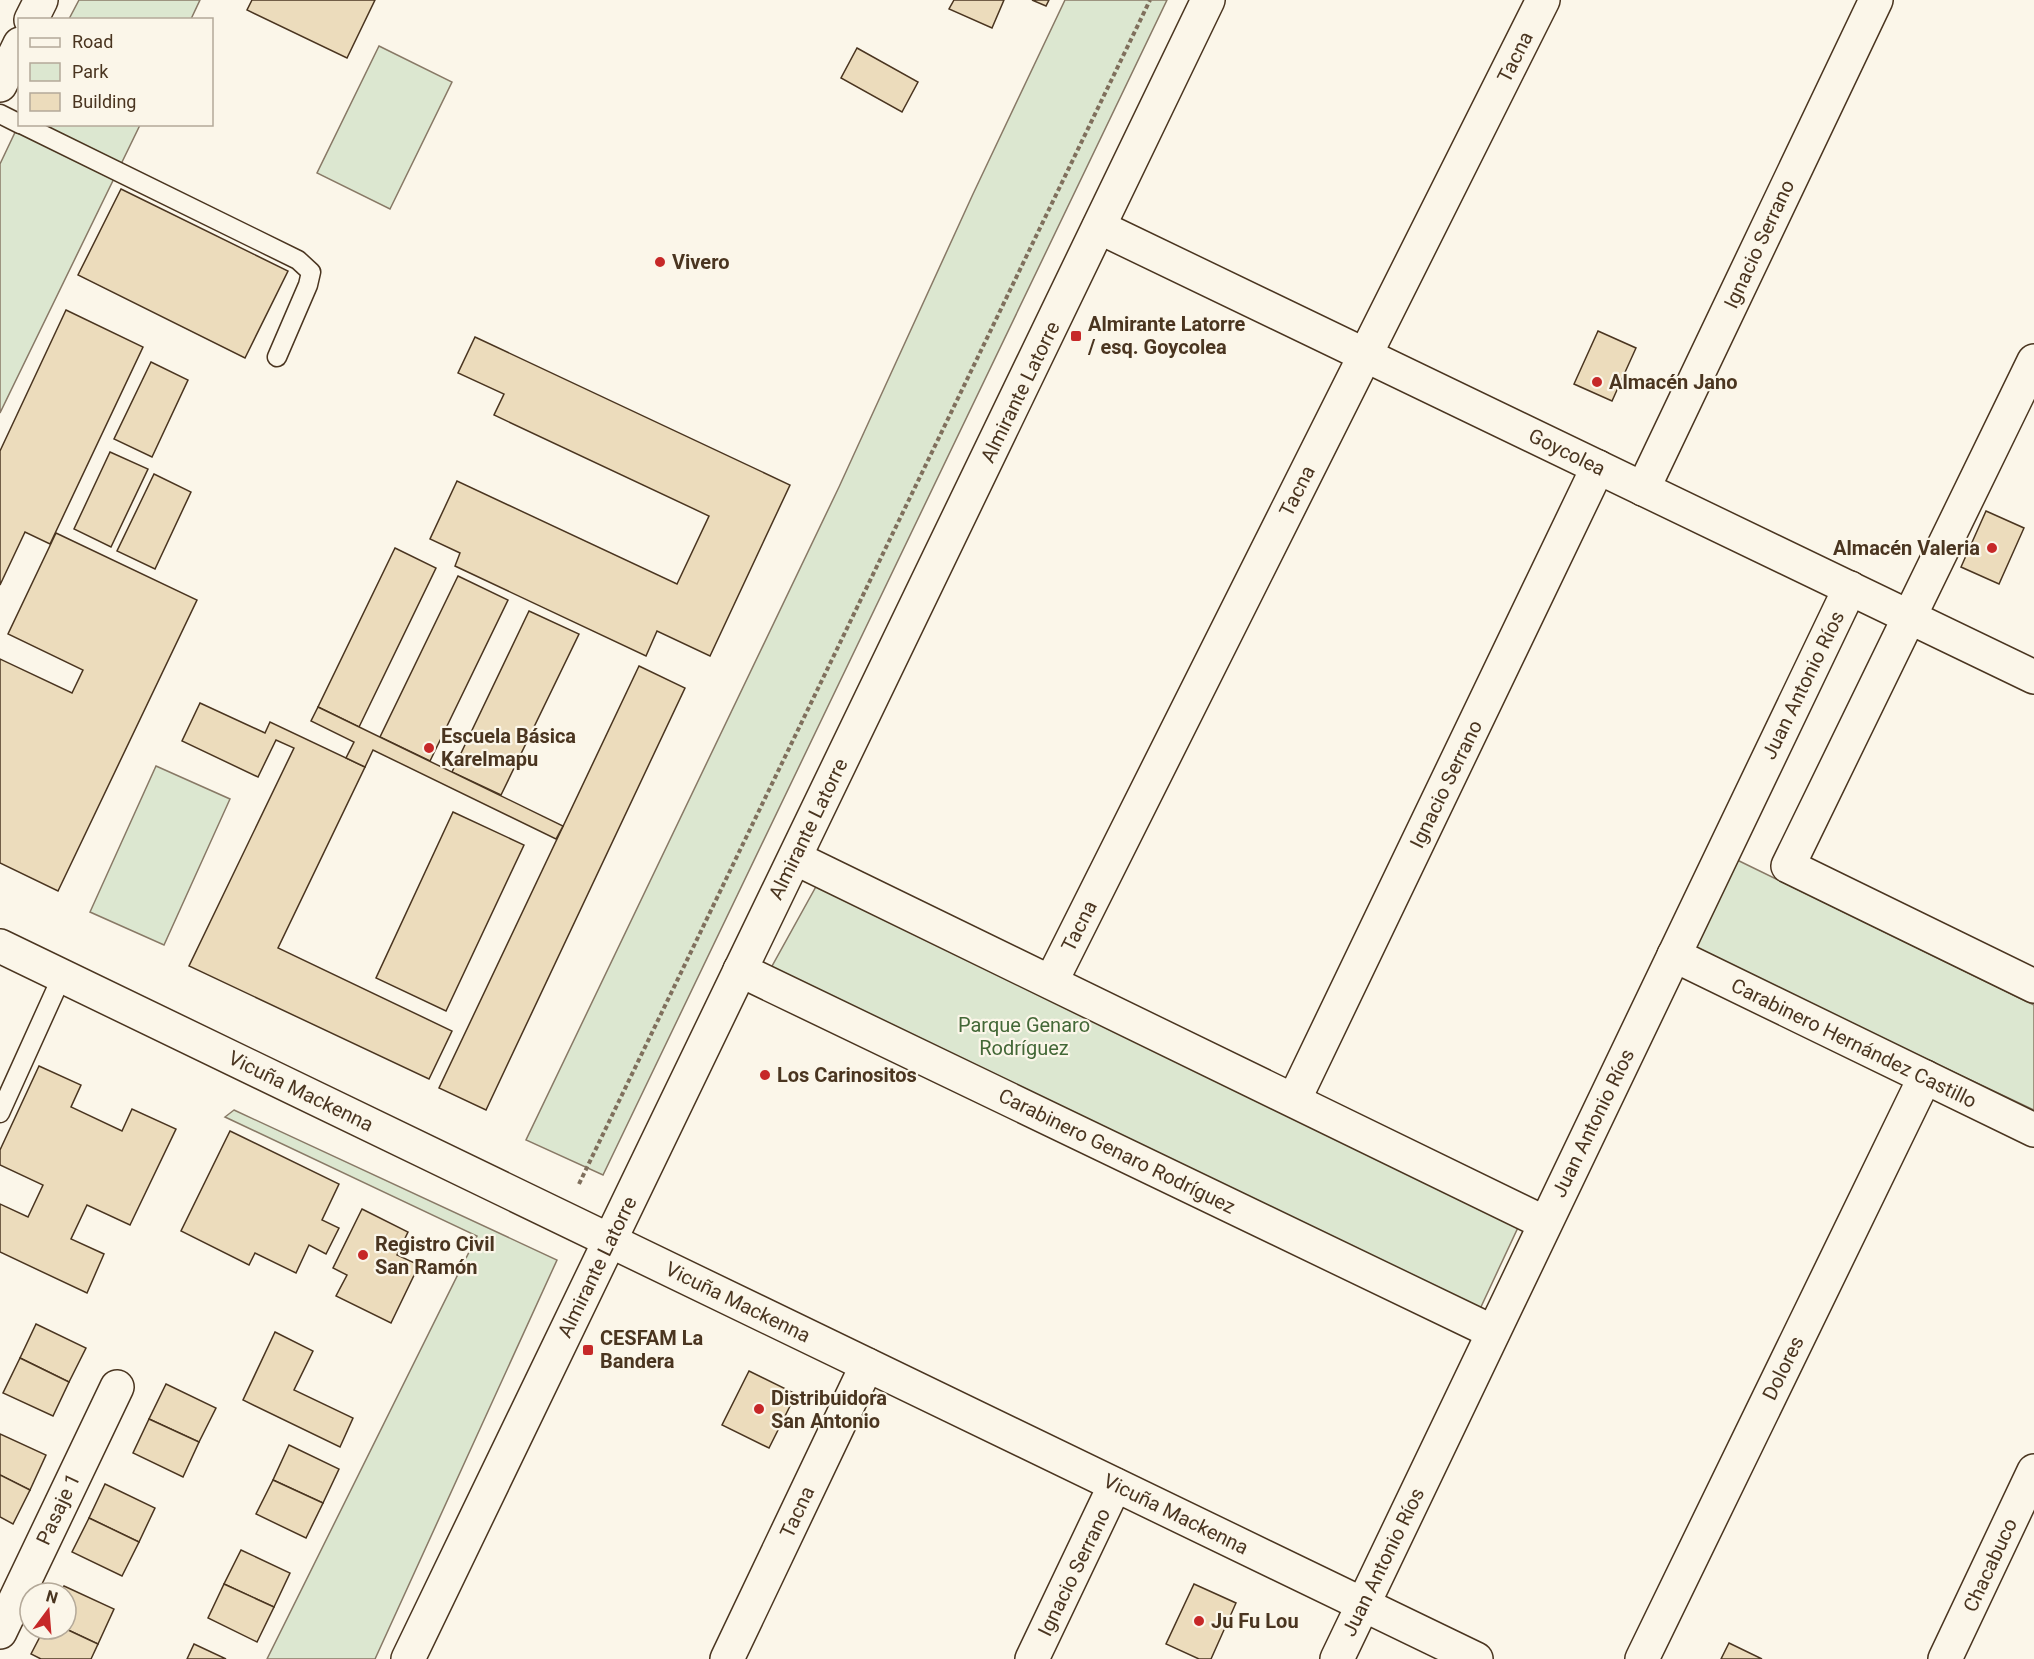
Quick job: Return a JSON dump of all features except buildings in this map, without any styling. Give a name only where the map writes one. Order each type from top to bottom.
[{"type":"street","points":[[32,18],[41,0]]},
{"type":"street","name":"Almirante Latorre","points":[[408,1659],[1209,0]]},
{"type":"street","name":"Tacna","points":[[1051,982],[1543,0]]},
{"type":"street","name":"Ignacio Serrano","points":[[1643,489],[1876,0]]},
{"type":"street","points":[[0,85],[18,48]]},
{"type":"street","name":"Goycolea","points":[[1099,227],[2034,677]]},
{"type":"street","points":[[2034,361],[1788,866],[2034,986]]},
{"type":"street","name":"Ignacio Serrano","points":[[1294,1101],[1598,467]]},
{"type":"street","name":"Juan Antonio Ríos","points":[[1337,1659],[1850,588]]},
{"type":"street","points":[[795,858],[1545,1223]]},
{"type":"street","name":"Vicuña Mackenna","points":[[0,946],[1476,1659]]},
{"type":"street","name":"Carabinero Hernández Castillo","points":[[1674,955],[2034,1130]]},
{"type":"street","name":"Carabinero Genaro Rodríguez","points":[[740,970],[1493,1332]]},
{"type":"street","name":"Dolores","points":[[1642,1659],[1925,1077]]},
{"type":"street","name":"Tacna","points":[[727,1659],[867,1365]]},
{"type":"street","name":"Pasaje 1","points":[[0,1632],[117,1387]]},
{"type":"street","name":"Chacabuco","points":[[1945,1659],[2034,1471]]},
{"type":"street","name":"Ignacio Serrano","points":[[1032,1659],[1115,1485]]},
{"type":"lane","points":[[0,114],[18,123]]},
{"type":"lane","points":[[24,126],[298,260],[310,272],[308,285],[277,357]]},
{"type":"lane","points":[[0,1113],[62,976]]},
{"type":"path","points":[[563,1217],[1150,0]]},
{"type":"green space","points":[[79,0],[200,0],[191,18],[70,18]]},
{"type":"green space","points":[[1065,0],[1167,0],[603,1175],[526,1140],[839,487]]},
{"type":"green space","points":[[379,46],[452,82],[390,209],[317,173]]},
{"type":"green space","points":[[18,126],[140,126],[0,413],[0,164]]},
{"type":"green space","points":[[156,766],[230,799],[164,945],[90,912]]},
{"type":"green space","points":[[1731,857],[2034,1005],[2034,1110],[1690,947]]},
{"type":"green space","name":"Parque Genaro Rodríguez","points":[[818,883],[1521,1221],[1480,1309],[771,968]]},
{"type":"green space","points":[[234,1110],[557,1260],[375,1659],[267,1659],[477,1236],[225,1117]]},
{"type":"place","name":"Vivero","points":[[660,262]]},
{"type":"place","name":"Almirante Latorre / esq. Goycolea","points":[[1076,336]]},
{"type":"place","name":"Almacén Jano","points":[[1597,382]]},
{"type":"place","name":"Almacén Valeria","points":[[1992,548]]},
{"type":"place","name":"Escuela Básica Karelmapu","points":[[429,748]]},
{"type":"place","name":"Los Carinositos","points":[[765,1075]]},
{"type":"place","name":"Registro Civil San Ramón","points":[[363,1255]]},
{"type":"place","name":"CESFAM La Bandera","points":[[588,1350]]},
{"type":"place","name":"Distribuidora San Antonio","points":[[759,1409]]},
{"type":"place","name":"Ju Fu Lou","points":[[1199,1621]]}]
